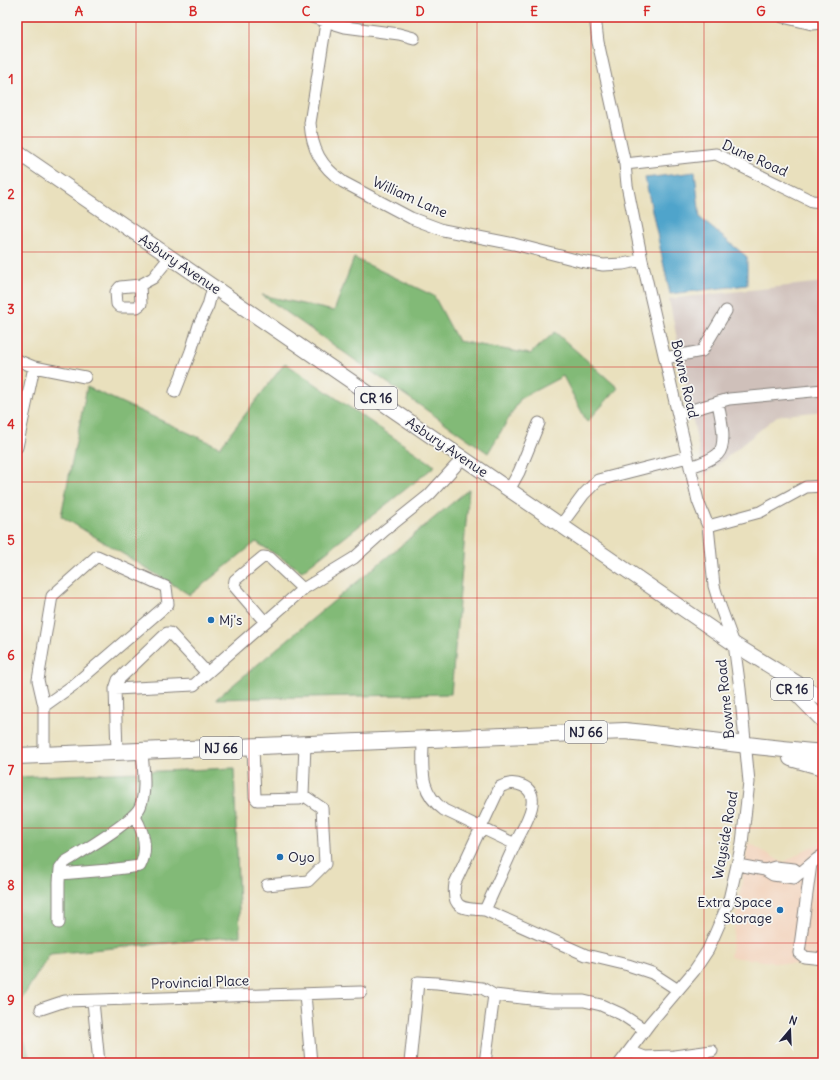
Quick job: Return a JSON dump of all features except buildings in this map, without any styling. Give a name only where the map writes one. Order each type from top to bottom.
[{"type":"highway","name":"NJ 66","points":[[17,756],[625,731],[697,738],[745,746],[823,753]]},
{"type":"highway","name":"NJ 66","points":[[745,746],[823,767]]},
{"type":"main road","name":"Asbury Avenue","points":[[17,152],[734,644],[823,699]]},
{"type":"main road","name":"Asbury Avenue","points":[[758,660],[787,684],[823,721]]},
{"type":"street","points":[[312,17],[326,19],[345,27],[398,34],[414,38]]},
{"type":"street","name":"Bowne Road","points":[[595,17],[598,42],[625,164],[627,185],[642,260],[698,501],[708,526],[714,586],[734,644],[745,746]]},
{"type":"street","points":[[784,17],[812,24],[823,23]]},
{"type":"street","name":"William Lane","points":[[326,19],[310,123],[313,145],[325,167],[333,175],[343,182],[411,218],[443,230],[514,244],[580,261],[603,265],[614,265],[642,260]]},
{"type":"street","name":"Dune Road","points":[[625,164],[716,154],[812,201],[823,202]]},
{"type":"street","points":[[140,285],[153,278],[170,257]]},
{"type":"street","points":[[175,392],[191,351],[199,325],[208,306],[213,287]]},
{"type":"street","points":[[665,358],[702,351],[726,311]]},
{"type":"street","points":[[17,360],[34,367],[85,377]]},
{"type":"street","points":[[17,447],[34,367]]},
{"type":"street","points":[[678,414],[729,399],[823,390]]},
{"type":"street","points":[[561,525],[584,494],[598,480],[689,462],[708,461],[719,453],[723,440],[718,402]]},
{"type":"street","points":[[509,490],[519,472],[539,423]]},
{"type":"street","points":[[115,689],[194,685],[303,589],[354,558],[384,531],[429,495],[463,458]]},
{"type":"street","points":[[708,526],[760,512],[806,487],[823,486]]},
{"type":"street","points":[[44,706],[75,684],[168,604],[166,587],[97,556],[52,596],[38,680],[44,706],[44,755]]},
{"type":"street","points":[[265,622],[234,586],[235,580],[263,557],[270,558],[303,589]]},
{"type":"street","points":[[117,752],[115,689],[118,680],[167,633],[170,633],[207,673]]},
{"type":"street","points":[[423,739],[424,779],[430,798],[444,810],[515,844]]},
{"type":"street","points":[[253,747],[255,797],[257,800],[300,799],[303,795],[305,744]]},
{"type":"street","name":"Wayside Road","points":[[620,1063],[645,1030],[694,971],[708,950],[728,904],[742,843],[749,782],[745,746]]},
{"type":"street","points":[[59,923],[60,869],[65,862],[126,822],[140,807],[144,788],[142,751]]},
{"type":"street","points":[[484,910],[533,805],[533,797],[528,788],[517,783],[509,783],[500,787],[455,883],[453,892],[456,903],[465,909],[484,910],[586,955],[652,972],[678,990]]},
{"type":"street","points":[[267,885],[308,881],[325,864],[322,808],[303,795]]},
{"type":"street","points":[[60,874],[140,866],[144,859],[144,843],[141,827],[134,815]]},
{"type":"street","points":[[738,865],[765,870],[775,867],[794,869],[800,873],[823,855]]},
{"type":"street","points":[[811,864],[799,953],[804,957],[823,958]]},
{"type":"street","points":[[410,1063],[418,982],[482,988],[494,995],[550,1002],[584,1001],[601,1005],[621,1014],[645,1030]]},
{"type":"street","name":"Provincial Place","points":[[41,1009],[65,1001],[361,992]]},
{"type":"street","points":[[305,994],[311,1063]]},
{"type":"street","points":[[485,1063],[494,995]]},
{"type":"street","points":[[94,1001],[99,1063]]},
{"type":"street","points":[[629,1051],[645,1057],[674,1056],[712,1051]]},
{"type":"shaded area","points":[[823,282],[823,411],[777,416],[704,476],[669,299]]},
{"type":"shaded area","name":"Extra Space Storage","points":[[748,842],[783,863],[808,848],[823,843],[823,968],[730,957]]},
{"type":"green space","points":[[354,258],[434,296],[458,341],[530,354],[555,332],[618,388],[587,422],[563,376],[521,398],[488,453],[262,295],[334,311]]},
{"type":"green space","points":[[285,363],[435,466],[302,571],[256,542],[190,595],[61,516],[87,387],[220,447]]},
{"type":"green space","points":[[469,489],[451,694],[216,699]]},
{"type":"green space","points":[[234,768],[240,936],[50,954],[17,1006],[17,777]]},
{"type":"green space","points":[[17,1013],[31,1063],[17,1063]]},
{"type":"water","points":[[695,172],[700,218],[747,257],[747,285],[670,294],[645,178]]},
{"type":"place","name":"Mj's","points":[[211,620]]},
{"type":"place","name":"Oyo","points":[[280,857]]},
{"type":"place","name":"Extra Space Storage","points":[[780,910]]}]
